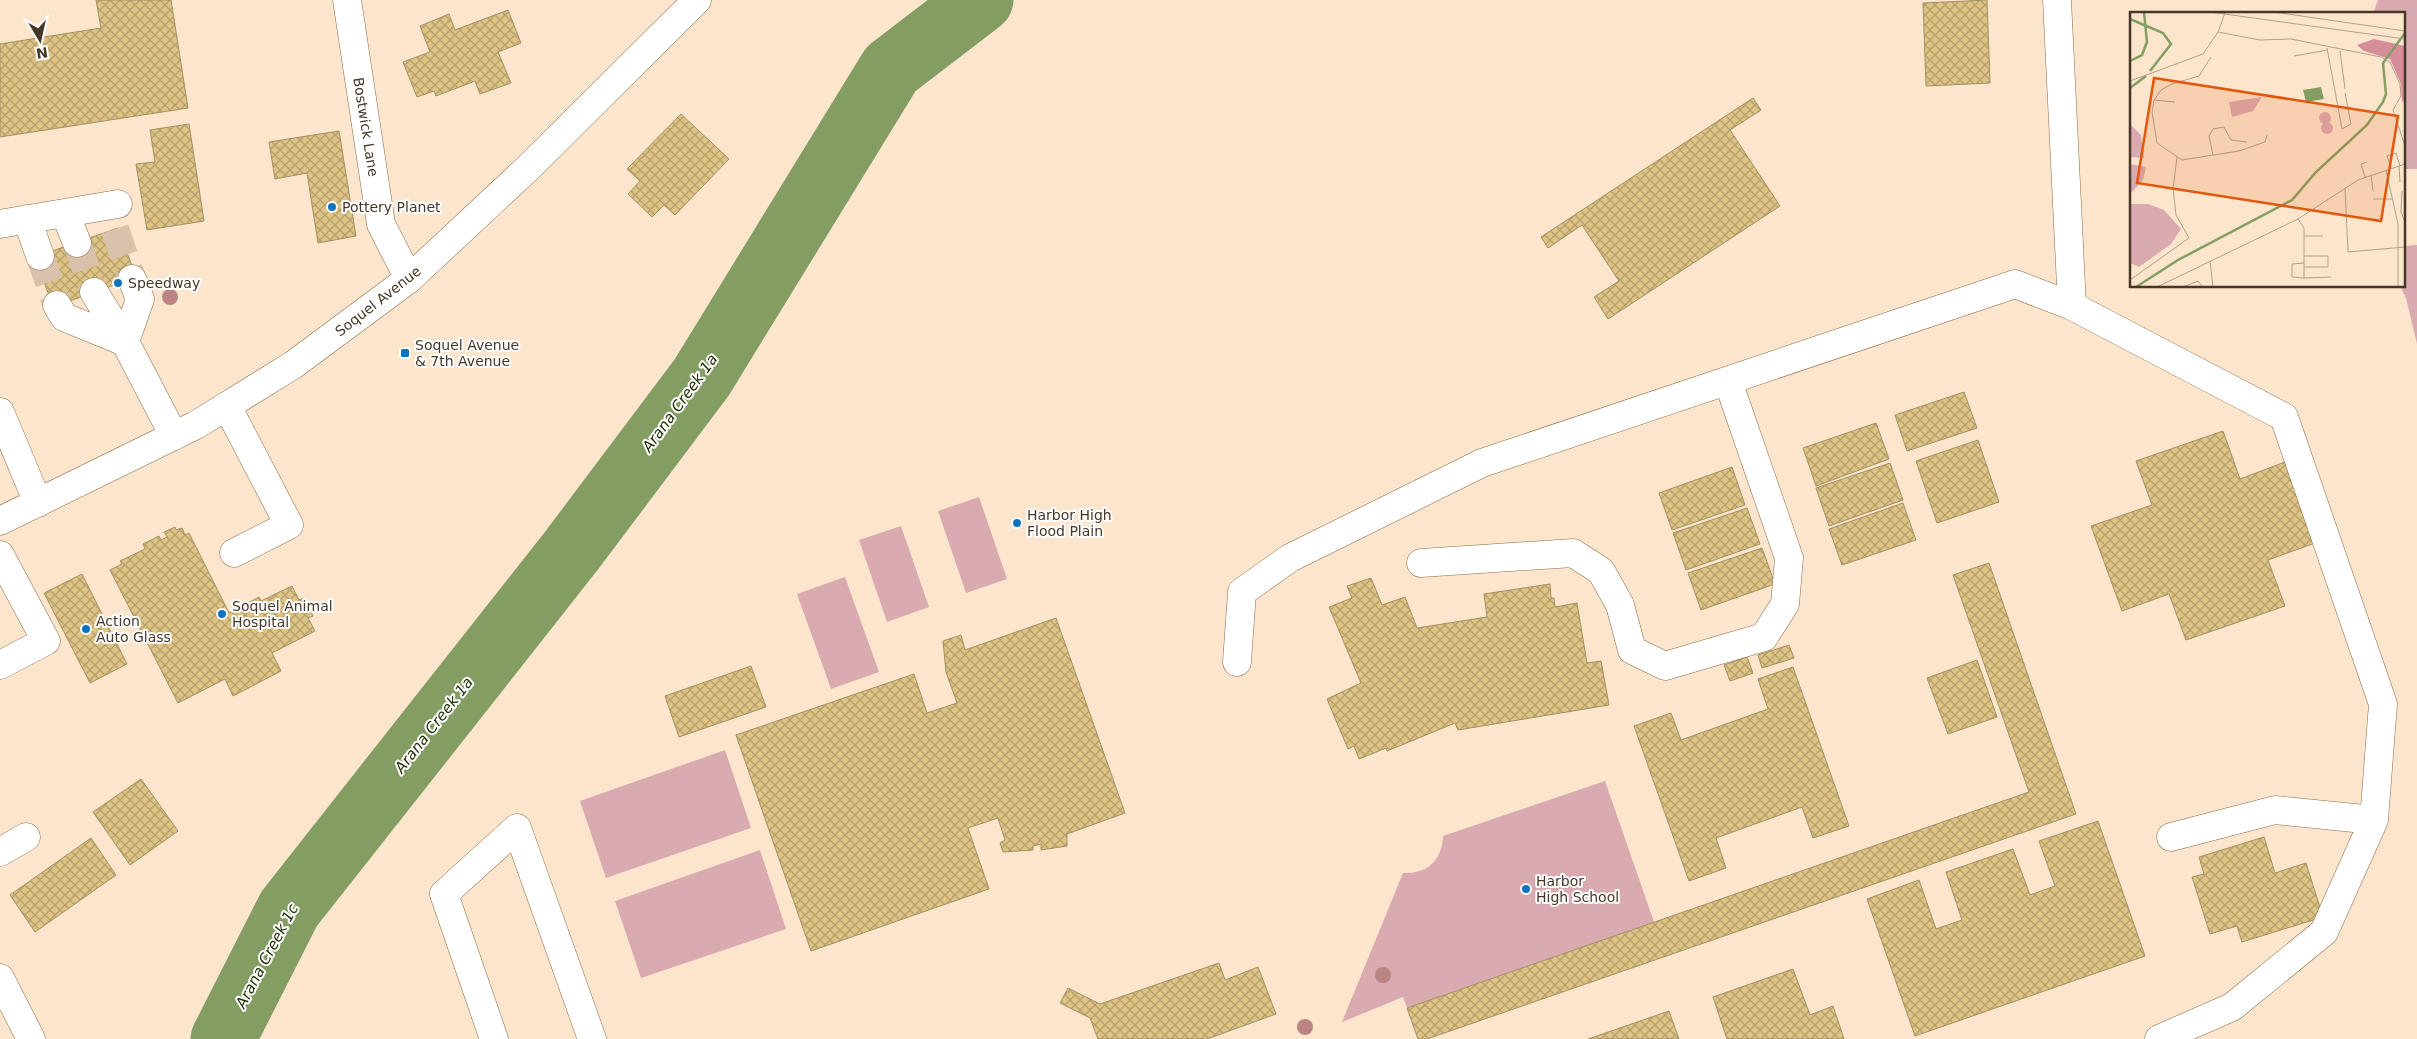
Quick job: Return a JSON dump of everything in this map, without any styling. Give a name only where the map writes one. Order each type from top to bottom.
[{"type":"main road","name":"Bostwick Lane","points":[[346,0],[382,224],[408,279]]},
{"type":"main road","name":"Soquel Avenue","points":[[0,521],[174,436],[294,365],[408,279],[528,168],[697,0]]},
{"type":"main road","points":[[2057,0],[2072,306]]},
{"type":"main road","points":[[65,213],[77,243]]},
{"type":"main road","points":[[0,224],[65,213],[114,213]]},
{"type":"main road","points":[[27,219],[40,256]]},
{"type":"main road","points":[[125,342],[140,298],[132,279]]},
{"type":"main road","points":[[1237,662],[1242,592],[1290,558],[1482,463],[2015,284],[2072,306],[2284,417],[2383,704],[2374,820],[2324,932],[2232,1007],[2159,1039]]},
{"type":"main road","points":[[94,292],[125,342],[174,436]]},
{"type":"main road","points":[[57,305],[64,317],[125,342]]},
{"type":"main road","points":[[1421,563],[1573,553],[1601,571],[1620,605],[1632,650],[1665,666],[1764,637],[1785,604],[1789,558],[1728,381]]},
{"type":"main road","points":[[227,406],[289,525],[234,553]]},
{"type":"main road","points":[[0,412],[38,503]]},
{"type":"main road","points":[[0,555],[46,641],[0,665]]},
{"type":"main road","points":[[2171,837],[2276,810],[2374,820]]},
{"type":"main road","points":[[494,1039],[444,894],[517,828],[592,1039]]},
{"type":"main road","points":[[0,852],[26,837]]},
{"type":"main road","points":[[2,987],[31,1039]]},
{"type":"shaded area","points":[[2378,0],[2417,0],[2417,169],[2404,169],[2404,12],[2374,12]]},
{"type":"shaded area","points":[[2417,245],[2417,344],[2406,298],[2401,288],[2404,288],[2404,246]]},
{"type":"shaded area","points":[[979,497],[1007,579],[966,593],[938,511]]},
{"type":"shaded area","points":[[901,526],[929,607],[887,622],[859,540]]},
{"type":"shaded area","points":[[845,577],[879,672],[831,689],[797,594]]},
{"type":"shaded area","points":[[725,750],[751,828],[606,878],[580,801]]},
{"type":"shaded area","points":[[1605,781],[1654,922],[1407,1008],[1403,997],[1342,1022],[1403,873],[1420,871],[1432,864],[1440,852],[1443,836]]},
{"type":"shaded area","points":[[760,850],[786,929],[641,978],[615,901]]},
{"type":"building","points":[[96,0],[171,0],[188,108],[0,137],[0,44],[101,28]]},
{"type":"building","points":[[1987,0],[1990,83],[1926,86],[1923,3]]},
{"type":"building","points":[[508,10],[521,43],[498,52],[511,83],[480,94],[475,81],[436,96],[434,91],[417,97],[403,62],[430,52],[420,26],[449,14],[455,30]]},
{"type":"building","points":[[1753,98],[1761,110],[1730,130],[1780,206],[1608,319],[1594,297],[1619,281],[1582,225],[1548,248],[1541,237]]},
{"type":"building","points":[[681,114],[729,159],[675,215],[664,205],[652,217],[628,194],[640,181],[627,169]]},
{"type":"building","points":[[189,124],[204,221],[147,230],[136,164],[155,162],[150,130]]},
{"type":"building","name":"Pottery Planet","points":[[339,131],[356,236],[318,243],[307,173],[275,179],[269,142]]},
{"type":"building","points":[[118,228],[136,277],[53,307],[35,257]]},
{"type":"building","points":[[1964,392],[1977,428],[1907,451],[1895,415]]},
{"type":"building","points":[[1876,423],[1889,459],[1816,486],[1803,448]]},
{"type":"building","points":[[2223,431],[2240,479],[2285,462],[2315,543],[2268,560],[2285,606],[2186,640],[2169,594],[2122,611],[2091,526],[2152,505],[2136,461]]},
{"type":"building","points":[[1978,440],[1999,502],[1937,523],[1916,461]]},
{"type":"building","points":[[1890,463],[1903,500],[1829,526],[1816,488]]},
{"type":"building","points":[[1732,467],[1745,505],[1672,530],[1659,493]]},
{"type":"building","points":[[1903,503],[1916,540],[1842,565],[1829,529]]},
{"type":"building","points":[[1747,508],[1760,544],[1686,570],[1673,533]]},
{"type":"building","name":"Soquel Animal Hospital","points":[[175,527],[176,530],[182,528],[185,535],[189,533],[229,613],[259,597],[261,601],[292,586],[299,600],[304,598],[313,616],[308,618],[315,631],[272,653],[281,671],[233,696],[225,679],[178,703],[110,570],[122,564],[120,561],[145,549],[143,544],[159,536],[161,540],[167,537],[164,532]]},
{"type":"building","points":[[1762,548],[1775,584],[1701,610],[1688,573]]},
{"type":"building","points":[[1989,563],[2076,814],[1427,1039],[1418,1039],[1407,1008],[2029,792],[1953,575]]},
{"type":"building","name":"Action Auto Glass","points":[[82,574],[127,664],[90,683],[44,593]]},
{"type":"building","points":[[1371,578],[1382,605],[1405,597],[1417,628],[1487,617],[1484,594],[1550,584],[1551,598],[1554,598],[1555,607],[1577,603],[1587,663],[1601,661],[1609,705],[1458,730],[1455,723],[1387,751],[1386,748],[1359,759],[1354,746],[1348,749],[1327,699],[1361,683],[1329,607],[1352,598],[1347,586]]},
{"type":"building","points":[[1056,618],[1125,813],[1067,834],[1067,846],[1041,850],[1041,844],[1033,846],[1033,850],[1003,852],[1000,843],[1005,840],[998,818],[968,828],[989,889],[811,951],[736,735],[914,674],[927,713],[957,703],[946,672],[943,641],[961,635],[965,650]]},
{"type":"building","points":[[1789,645],[1794,658],[1762,668],[1758,655]]},
{"type":"building","points":[[1747,657],[1753,673],[1730,681],[1724,665]]},
{"type":"building","points":[[1977,660],[1997,717],[1948,734],[1927,678]]},
{"type":"building","points":[[751,666],[766,707],[679,737],[665,696]]},
{"type":"building","points":[[1793,667],[1849,826],[1813,838],[1802,807],[1716,838],[1726,868],[1689,881],[1634,726],[1671,713],[1681,740],[1768,709],[1758,679]]},
{"type":"building","points":[[141,779],[178,831],[130,865],[93,812]]},
{"type":"building","points":[[2098,821],[2145,956],[1915,1036],[1867,899],[1919,880],[1936,929],[1962,920],[1946,872],[2013,849],[2030,895],[2055,886],[2039,841]]},
{"type":"building","points":[[2264,837],[2275,873],[2306,863],[2323,917],[2242,942],[2237,926],[2210,934],[2192,877],[2204,874],[2199,857]]},
{"type":"building","points":[[91,838],[116,875],[35,932],[10,895]]},
{"type":"building","points":[[1219,963],[1225,980],[1258,967],[1276,1014],[1207,1039],[1098,1039],[1090,1018],[1060,1003],[1068,988],[1100,1004]]},
{"type":"building","points":[[1793,969],[1810,1015],[1833,1006],[1844,1039],[1727,1039],[1713,997]]},
{"type":"building","points":[[1669,1011],[1679,1039],[1588,1039]]},
{"type":"waterway","name":"Arana Creek 1a","points":[[223,1039],[289,909],[572,550],[702,377],[891,69],[981,0]]},
{"type":"tunnel","points":[[115,229],[132,279]]},
{"type":"tunnel","points":[[77,243],[94,292]]},
{"type":"tunnel","points":[[40,256],[57,305]]},
{"type":"place","name":"Pottery Planet","points":[[332,207]]},
{"type":"place","name":"Speedway","points":[[118,283]]},
{"type":"place","name":"Soquel Avenue & 7th Avenue","points":[[405,353]]},
{"type":"place","name":"Harbor High Flood Plain","points":[[1017,523]]},
{"type":"place","name":"Soquel Animal Hospital","points":[[222,614]]},
{"type":"place","name":"Action Auto Glass","points":[[86,629]]},
{"type":"place","name":"Harbor High School","points":[[1526,889]]},
{"type":"water label","name":"Arana Creek 1c","points":[[267,956]]}]
